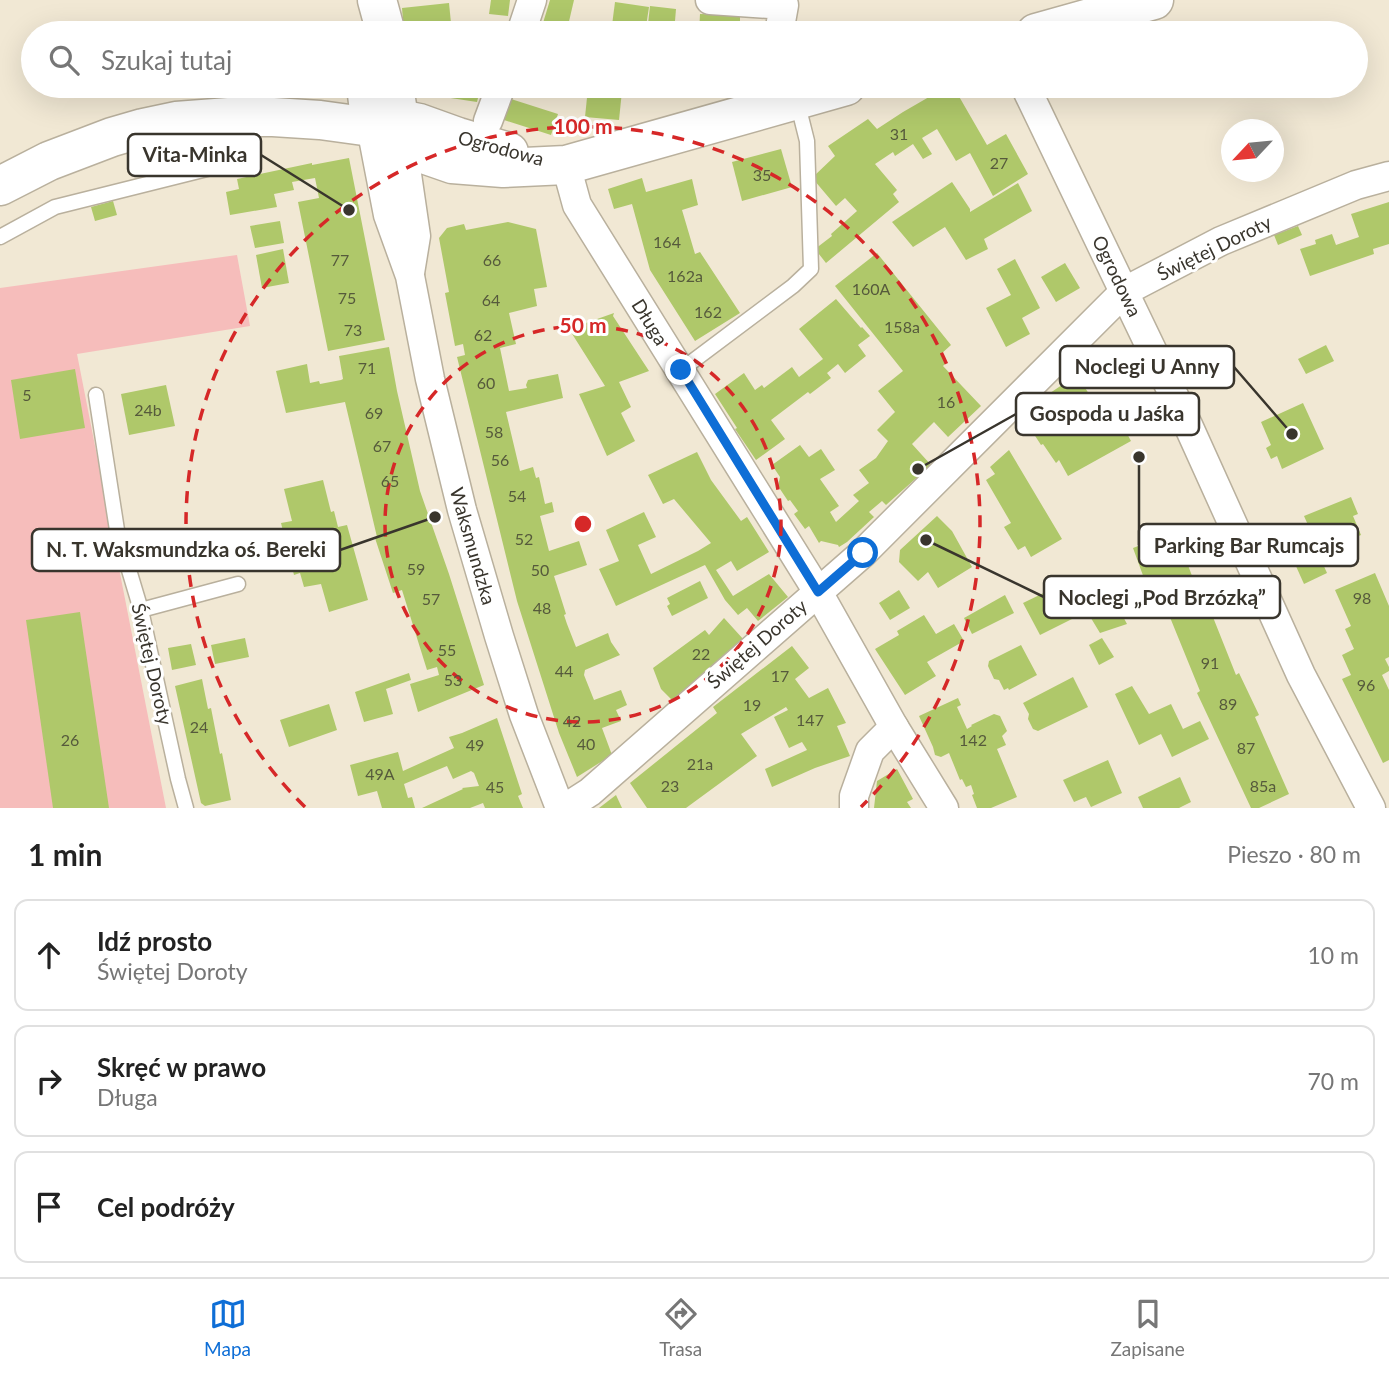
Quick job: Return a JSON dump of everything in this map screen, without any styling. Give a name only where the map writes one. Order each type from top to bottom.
[{"type":"street","points":[[360,21],[363,0]]},
{"type":"street","points":[[377,0],[383,21]]},
{"type":"street","points":[[525,21],[532,0]]},
{"type":"street","points":[[710,0],[785,3],[781,21]]},
{"type":"street","points":[[1079,21],[1154,0]]},
{"type":"street","name":"Waksmundzka","points":[[375,98],[392,120],[416,236],[410,276]]},
{"type":"street","points":[[488,121],[497,98]]},
{"type":"street","name":"Ogrodowa","points":[[0,186],[49,161],[113,137],[176,121],[229,117],[392,120],[452,164],[503,168],[566,165],[784,98]]},
{"type":"street","name":"Ogrodowa","points":[[1031,98],[1188,425],[1301,675],[1371,808]]},
{"type":"street","name":"Waksmundzka","points":[[392,120],[388,215],[410,276],[430,379],[462,510],[499,636],[524,715],[563,808]]},
{"type":"street","name":"Długa","points":[[566,165],[577,205],[818,592],[894,727],[944,808]]},
{"type":"street","name":"Świętej Doroty","points":[[563,808],[590,792],[863,553],[1125,292],[1221,240],[1356,185],[1389,176]]},
{"type":"street","points":[[854,808],[854,796],[870,751],[894,727]]},
{"type":"lane","points":[[681,370],[793,286],[811,268],[807,141],[791,98]]},
{"type":"lane","points":[[0,237],[55,207],[219,166],[229,117]]},
{"type":"lane","name":"Świętej Doroty","points":[[96,396],[117,530],[141,610],[186,808]]},
{"type":"lane","points":[[141,610],[239,584]]},
{"type":"shaded area","points":[[237,255],[250,326],[77,354],[166,808],[0,808],[0,288]]},
{"type":"building","points":[[491,0],[510,0],[508,16],[489,14]]},
{"type":"building","points":[[550,0],[574,0],[569,21],[544,21]]},
{"type":"building","points":[[615,2],[649,7],[647,21],[613,21]]},
{"type":"building","points":[[449,3],[451,21],[403,21],[402,8]]},
{"type":"building","points":[[650,6],[676,9],[675,21],[648,21]]},
{"type":"building","points":[[700,14],[740,15],[740,21],[700,21]]},
{"type":"building","points":[[451,98],[478,98],[477,102]]},
{"type":"building","points":[[587,98],[621,98],[619,120],[585,117]]},
{"type":"building","points":[[927,98],[960,98],[987,145],[1006,134],[1028,174],[993,196],[970,153],[956,161],[937,129],[922,138],[932,154],[923,159],[913,144],[895,156],[893,152],[875,164],[897,190],[893,194],[899,202],[826,263],[815,249],[857,211],[845,198],[836,206],[814,180],[814,176],[835,156],[828,146],[868,119],[877,129]]},
{"type":"building","points":[[511,99],[558,114],[551,135],[504,120]]},
{"type":"building","points":[[781,149],[792,187],[742,201],[732,162]]},
{"type":"building","points":[[349,158],[385,340],[328,351],[298,202],[319,198],[315,178],[292,182],[294,190],[274,194],[277,207],[230,215],[226,192],[239,189],[237,179]]},
{"type":"building","points":[[642,178],[646,192],[692,179],[698,205],[682,210],[695,254],[700,252],[740,313],[695,341],[650,270],[632,204],[614,209],[608,189]]},
{"type":"building","points":[[952,182],[970,212],[1018,183],[1032,211],[984,239],[988,249],[966,260],[945,227],[913,247],[892,222]]},
{"type":"building","points":[[113,201],[117,215],[95,221],[91,207]]},
{"type":"building","points":[[1389,202],[1389,244],[1373,249],[1374,254],[1310,276],[1300,249],[1316,244],[1315,240],[1332,234],[1336,245],[1359,237],[1351,214]]},
{"type":"building","points":[[280,221],[284,243],[255,248],[250,226]]},
{"type":"building","points":[[508,222],[536,229],[547,287],[534,289],[537,306],[509,313],[516,344],[500,348],[509,391],[527,388],[528,380],[558,374],[563,398],[506,412],[520,471],[533,467],[536,478],[539,477],[545,504],[552,502],[554,512],[540,516],[549,551],[579,541],[587,565],[554,576],[576,647],[608,633],[620,655],[585,670],[584,675],[594,700],[621,690],[627,705],[616,710],[621,721],[602,728],[612,755],[577,777],[559,733],[517,601],[457,357],[465,355],[463,344],[455,346],[445,293],[449,292],[439,238],[447,228],[464,224],[466,230]]},
{"type":"building","points":[[1298,226],[1302,235],[1278,245],[1274,235]]},
{"type":"building","points":[[283,249],[289,283],[262,288],[256,255]]},
{"type":"building","points":[[877,253],[951,345],[941,354],[947,362],[943,366],[981,406],[948,437],[934,422],[912,444],[931,465],[886,505],[882,501],[869,512],[874,517],[839,547],[821,541],[819,543],[809,526],[805,529],[794,514],[798,511],[778,486],[780,477],[772,465],[800,445],[809,457],[821,449],[835,470],[820,479],[839,506],[830,512],[836,522],[859,501],[853,495],[869,483],[859,470],[876,458],[888,441],[877,430],[895,412],[878,391],[903,371],[835,286]]},
{"type":"building","points":[[1015,259],[1040,308],[1022,318],[1030,334],[1006,347],[986,308],[1011,295],[997,269]]},
{"type":"building","points":[[1065,263],[1080,288],[1056,302],[1041,277]]},
{"type":"building","points":[[836,299],[870,336],[858,345],[866,356],[845,373],[838,364],[827,373],[831,378],[771,420],[785,439],[756,460],[715,394],[744,373],[755,390],[762,385],[764,388],[792,367],[799,377],[823,359],[799,329]]},
{"type":"building","points":[[614,313],[613,316],[649,371],[619,382],[631,407],[621,413],[635,441],[607,456],[579,394],[605,386],[569,329]]},
{"type":"building","points":[[1326,345],[1334,361],[1306,374],[1298,359]]},
{"type":"building","points":[[389,347],[420,491],[484,685],[418,712],[410,684],[439,675],[437,667],[427,670],[402,590],[393,593],[375,538],[377,537],[345,402],[286,413],[276,371],[307,364],[310,383],[341,380],[339,356]]},
{"type":"building","points":[[75,369],[85,428],[20,439],[11,380]]},
{"type":"building","points":[[1077,375],[1101,413],[1130,397],[1140,418],[1124,428],[1131,441],[1068,476],[1059,460],[1056,463],[1028,425],[1051,410],[1054,412],[1060,408],[1050,393]]},
{"type":"building","points":[[166,385],[175,426],[129,435],[121,394]]},
{"type":"building","points":[[1303,403],[1324,449],[1282,469],[1277,456],[1271,459],[1266,448],[1271,445],[1261,422]]},
{"type":"building","points":[[1009,450],[1062,539],[1031,557],[1025,546],[1018,550],[1004,527],[1011,523],[986,480],[995,474],[990,467]]},
{"type":"building","points":[[697,452],[711,480],[741,521],[747,517],[769,552],[737,571],[731,561],[716,570],[733,596],[769,574],[788,597],[758,621],[747,608],[738,615],[725,600],[705,565],[616,606],[599,569],[619,561],[606,530],[644,512],[656,537],[638,545],[651,574],[711,543],[674,499],[663,504],[648,475]]},
{"type":"building","points":[[323,480],[331,512],[334,511],[338,527],[347,525],[368,600],[329,612],[321,584],[304,587],[300,573],[294,575],[281,523],[292,521],[284,489]]},
{"type":"building","points":[[1351,497],[1358,514],[1353,516],[1361,535],[1320,552],[1304,516]]},
{"type":"building","points":[[937,516],[952,531],[972,567],[938,588],[928,572],[918,581],[899,562],[900,550]]},
{"type":"building","points":[[1183,529],[1190,547],[1182,549],[1195,584],[1199,582],[1236,675],[1239,673],[1259,715],[1255,717],[1289,794],[1259,808],[1251,808],[1197,693],[1200,691],[1167,610],[1164,611],[1151,579],[1145,581],[1133,548]]},
{"type":"building","points":[[1318,553],[1327,573],[1304,584],[1295,564]]},
{"type":"building","points":[[1375,573],[1389,606],[1389,657],[1385,659],[1389,671],[1382,675],[1389,690],[1389,760],[1383,763],[1342,679],[1351,675],[1342,655],[1354,649],[1345,629],[1351,626],[1335,590]]},
{"type":"building","points":[[700,581],[708,598],[672,616],[667,606],[670,604],[667,598]]},
{"type":"building","points":[[1058,586],[1074,618],[1040,635],[1023,603]]},
{"type":"building","points":[[1099,586],[1105,596],[1111,594],[1127,624],[1100,633],[1077,595]]},
{"type":"building","points":[[899,590],[910,608],[890,620],[879,603]]},
{"type":"building","points":[[1005,595],[1014,613],[972,634],[964,618]]},
{"type":"building","points":[[80,612],[109,808],[53,808],[26,620]]},
{"type":"building","points":[[924,615],[936,634],[954,624],[964,641],[927,662],[936,676],[905,695],[875,649],[899,635],[897,631]]},
{"type":"building","points":[[724,618],[744,640],[675,703],[661,689],[653,668],[705,630],[709,635]]},
{"type":"building","points":[[245,638],[249,657],[215,664],[211,645]]},
{"type":"building","points":[[1102,638],[1114,657],[1099,665],[1089,645]]},
{"type":"building","points":[[191,644],[196,665],[172,670],[168,648]]},
{"type":"building","points":[[1021,645],[1037,675],[1004,690],[999,680],[994,679],[988,666],[989,661]]},
{"type":"building","points":[[792,646],[809,668],[795,679],[809,698],[828,688],[846,723],[837,726],[850,756],[772,787],[765,769],[807,750],[802,742],[789,748],[774,717],[788,710],[786,707],[741,734],[757,756],[686,808],[647,808],[630,783],[717,713],[713,707]]},
{"type":"building","points":[[409,673],[411,680],[386,689],[393,714],[364,722],[355,692]]},
{"type":"building","points":[[1073,677],[1088,707],[1038,731],[1033,729],[1023,703]]},
{"type":"building","points":[[202,679],[220,754],[222,753],[231,800],[205,806],[201,803],[175,686]]},
{"type":"building","points":[[1132,686],[1149,714],[1171,704],[1183,729],[1200,721],[1209,739],[1172,757],[1161,734],[1139,745],[1115,694]]},
{"type":"building","points":[[958,698],[961,705],[957,707],[967,729],[994,714],[1000,716],[1007,731],[1002,736],[1006,745],[997,749],[1017,797],[991,808],[977,808],[971,785],[966,787],[962,779],[960,780],[949,753],[941,757],[935,755],[919,716]]},
{"type":"building","points":[[329,704],[337,730],[289,747],[280,720]]},
{"type":"building","points":[[497,718],[522,794],[518,796],[523,808],[485,808],[483,803],[470,808],[422,808],[462,788],[479,786],[471,771],[453,779],[447,766],[404,784],[408,798],[412,797],[415,808],[382,808],[377,791],[358,796],[350,765],[398,752],[403,771],[454,748],[449,737]]},
{"type":"building","points":[[1108,760],[1122,793],[1091,807],[1086,797],[1074,802],[1063,780]]},
{"type":"building","points":[[897,769],[913,799],[907,802],[911,808],[874,808],[877,781]]},
{"type":"building","points":[[1180,777],[1191,802],[1179,808],[1143,808],[1138,797]]},
{"type":"building","points":[[616,795],[622,808],[599,808]]},
{"type":"place","name":"Vita-Minka","points":[[349,210]]},
{"type":"place","name":"Noclegi U Anny","points":[[1292,434]]},
{"type":"place","name":"Parking Bar Rumcajs","points":[[1139,457]]},
{"type":"place","name":"Gospoda u Jaśka","points":[[918,469]]},
{"type":"place","name":"N. T. Waksmundzka oś. Bereki","points":[[435,517]]},
{"type":"place","name":"Noclegi „Pod Brzózką”","points":[[926,540]]},
{"type":"route","points":[[681,370],[818,592],[863,553]]}]
